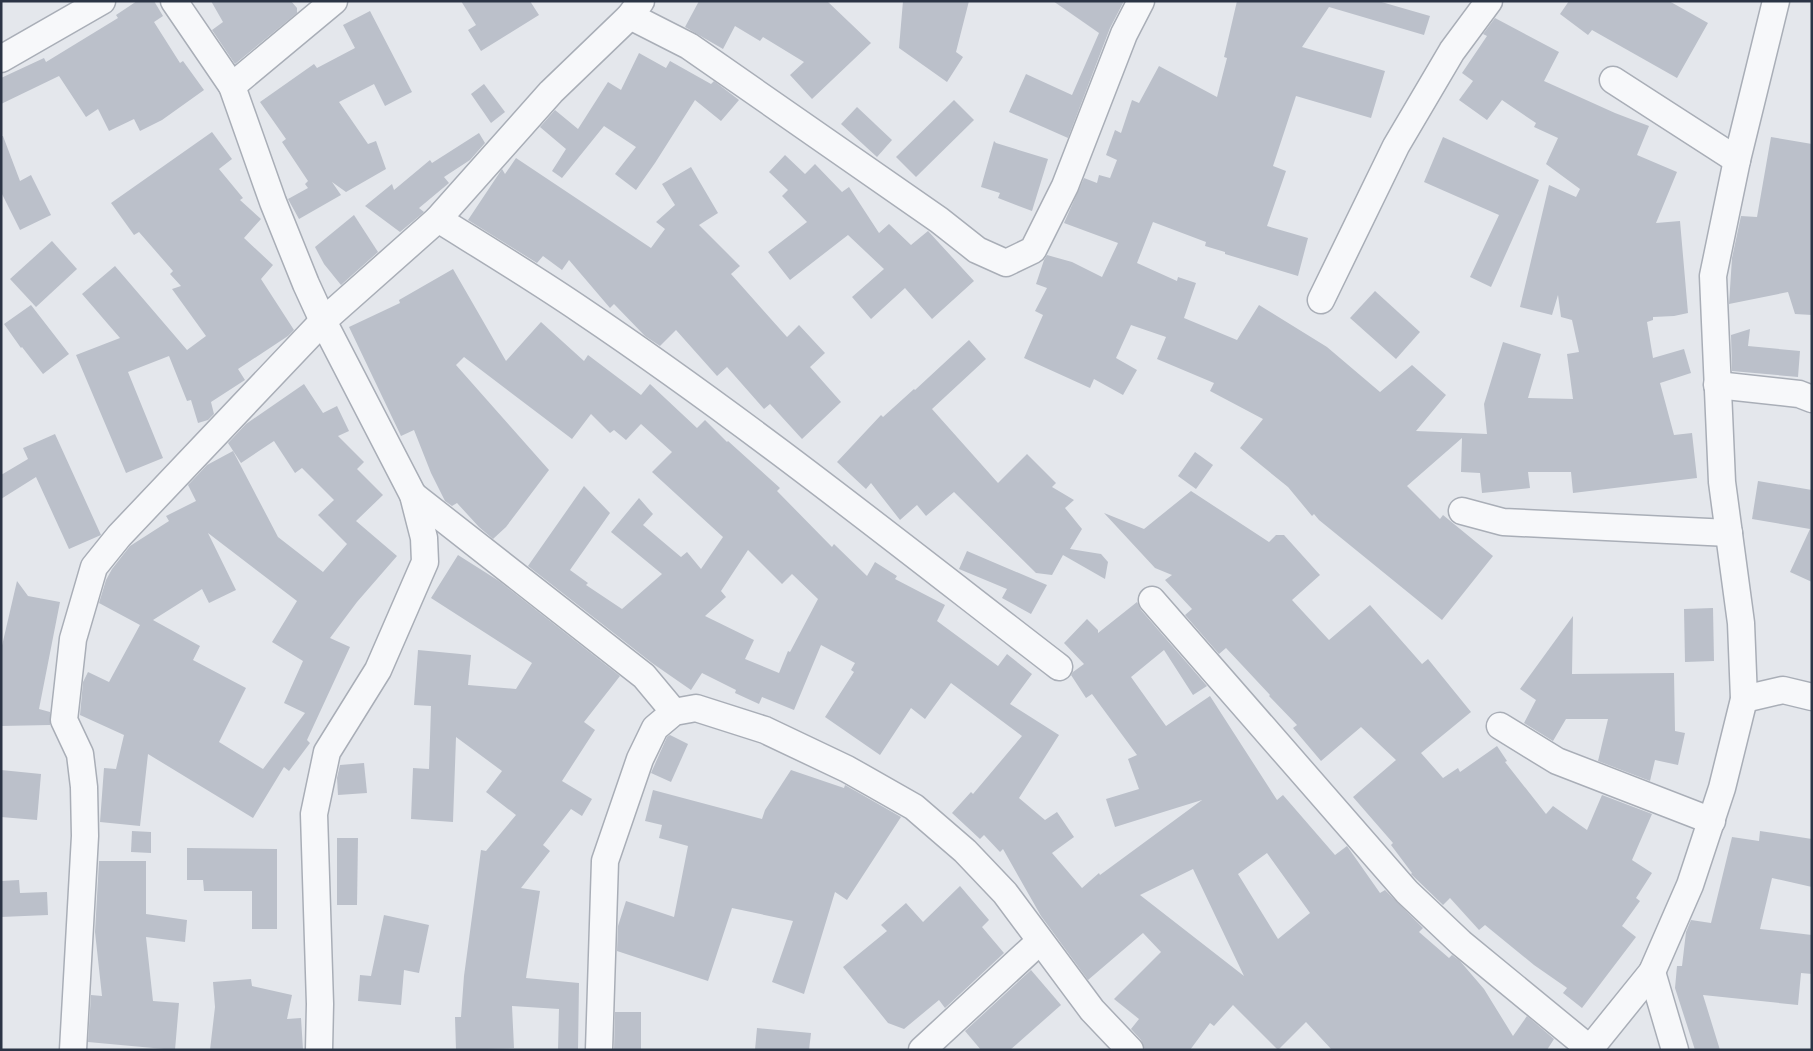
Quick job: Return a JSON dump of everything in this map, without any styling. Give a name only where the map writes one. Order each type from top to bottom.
[{"type":"street","points":[[1,59],[102,1]]},
{"type":"street","points":[[174,1],[232,86],[273,202],[306,284],[323,321],[414,495],[424,538],[425,562],[378,670],[327,752],[314,814],[320,1050]]},
{"type":"street","points":[[232,86],[334,1]]},
{"type":"street","points":[[73,1050],[84,836],[84,787],[80,754],[64,720],[73,639],[94,567],[119,536],[323,321],[438,219],[551,92],[635,9],[939,220],[977,250],[1006,263],[1033,250],[1065,186],[1124,34],[1142,1]]},
{"type":"street","points":[[1321,300],[1396,146],[1452,51],[1489,1]]},
{"type":"street","points":[[1152,600],[1407,892],[1461,943],[1589,1049],[1652,972],[1690,885],[1712,821],[1744,699],[1741,623],[1722,482],[1716,385],[1713,276],[1737,160],[1776,1]]},
{"type":"street","points":[[1613,80],[1737,160]]},
{"type":"street","points":[[438,219],[581,310],[710,402],[833,493],[1059,667]]},
{"type":"street","points":[[1716,385],[1799,394],[1812,400]]},
{"type":"street","points":[[414,495],[644,676],[674,712]]},
{"type":"street","points":[[1462,511],[1503,522],[1729,533]]},
{"type":"street","points":[[1744,699],[1784,690],[1812,697]]},
{"type":"street","points":[[599,1050],[605,861],[640,759],[655,728],[674,712],[696,708],[765,730],[847,769],[914,807],[965,851],[1005,893],[1092,1010],[1130,1050]]},
{"type":"street","points":[[1500,726],[1557,761],[1712,821]]},
{"type":"street","points":[[922,1050],[1040,941]]},
{"type":"street","points":[[1652,972],[1675,1050]]},
{"type":"building","points":[[137,1],[154,1],[163,16],[154,22],[180,63],[183,61],[204,90],[162,120],[140,131],[134,119],[109,131],[98,109],[86,117],[59,76],[1,104],[1,78],[44,58],[46,62],[118,18],[116,15]]},
{"type":"building","points":[[211,1],[291,1],[297,8],[297,13],[235,64],[212,30],[223,22]]},
{"type":"building","points":[[461,1],[530,1],[539,15],[481,51],[468,30],[476,25]]},
{"type":"building","points":[[699,1],[827,1],[871,43],[812,99],[790,75],[804,62],[763,37],[760,41],[735,26],[723,49],[685,27]]},
{"type":"building","points":[[903,1],[969,1],[956,52],[963,57],[947,82],[899,48]]},
{"type":"building","points":[[1053,1],[1124,1],[1110,28],[1068,138],[1009,112],[1026,74],[1072,95],[1099,33]]},
{"type":"building","points":[[1237,1],[1378,1],[1430,16],[1424,35],[1329,7],[1302,47],[1385,71],[1371,118],[1296,96],[1273,166],[1286,171],[1267,226],[1308,238],[1298,276],[1225,254],[1225,252],[1205,246],[1206,242],[1153,222],[1137,263],[1177,281],[1178,277],[1196,283],[1184,318],[1237,340],[1259,305],[1327,347],[1380,392],[1412,365],[1446,395],[1416,431],[1487,434],[1484,404],[1503,342],[1541,354],[1528,398],[1573,399],[1567,354],[1579,352],[1572,320],[1561,317],[1558,295],[1552,315],[1520,307],[1549,185],[1576,197],[1580,189],[1546,164],[1558,138],[1534,127],[1536,123],[1502,100],[1487,120],[1459,100],[1473,81],[1462,73],[1487,36],[1483,34],[1495,18],[1559,52],[1544,81],[1649,126],[1637,155],[1677,172],[1656,223],[1680,221],[1688,313],[1653,317],[1653,320],[1647,322],[1653,358],[1684,349],[1691,373],[1660,383],[1674,435],[1692,433],[1697,478],[1573,493],[1571,472],[1528,472],[1530,488],[1482,493],[1480,473],[1461,472],[1462,438],[1407,486],[1440,519],[1443,515],[1493,556],[1442,620],[1314,514],[1312,516],[1288,487],[1240,448],[1263,419],[1210,391],[1214,383],[1157,359],[1166,337],[1131,325],[1116,358],[1137,370],[1123,395],[1094,379],[1090,388],[1024,358],[1043,315],[1035,311],[1047,288],[1036,284],[1047,255],[1072,262],[1102,277],[1118,243],[1064,223],[1084,178],[1097,183],[1099,175],[1110,178],[1117,160],[1106,155],[1115,130],[1121,133],[1132,100],[1139,103],[1159,66],[1217,97],[1227,58],[1224,57]]},
{"type":"building","points":[[1569,1],[1669,1],[1708,23],[1677,78],[1592,30],[1588,35],[1560,14]]},
{"type":"building","points":[[370,11],[412,92],[385,106],[374,84],[339,102],[368,144],[376,141],[386,169],[346,192],[332,182],[341,195],[299,219],[288,199],[308,188],[305,184],[308,181],[282,142],[286,139],[260,102],[314,64],[317,68],[355,48],[343,25]]},
{"type":"building","points":[[639,53],[666,68],[670,61],[711,84],[714,81],[739,100],[721,121],[695,100],[636,190],[615,174],[636,147],[604,126],[562,178],[552,171],[566,149],[540,127],[555,110],[578,129],[608,82],[621,90]]},
{"type":"building","points":[[484,84],[505,112],[491,123],[471,94]]},
{"type":"building","points":[[954,100],[974,120],[916,177],[896,157]]},
{"type":"building","points":[[857,107],[892,140],[877,157],[841,124]]},
{"type":"building","points":[[212,132],[232,159],[219,169],[243,198],[240,200],[261,219],[244,238],[273,265],[261,279],[294,330],[238,369],[245,380],[211,402],[214,414],[208,420],[198,423],[191,400],[187,401],[169,356],[128,372],[163,458],[126,473],[76,355],[120,338],[82,294],[115,266],[187,350],[206,336],[172,289],[181,286],[170,274],[173,271],[139,232],[134,235],[111,203]]},
{"type":"building","points":[[479,133],[485,143],[470,160],[444,177],[449,183],[419,208],[424,212],[400,232],[365,206],[392,184],[394,190],[430,160],[432,163]]},
{"type":"building","points":[[1,136],[3,136],[20,181],[31,175],[51,215],[20,230],[1,192]]},
{"type":"building","points":[[1443,137],[1539,180],[1491,287],[1470,277],[1499,215],[1424,182]]},
{"type":"building","points":[[1771,137],[1812,144],[1812,315],[1795,314],[1788,292],[1729,304],[1732,258],[1741,216],[1757,217]]},
{"type":"building","points":[[994,141],[1048,159],[1032,211],[998,198],[1000,193],[981,187]]},
{"type":"building","points":[[785,155],[805,174],[815,164],[842,192],[849,187],[879,233],[889,224],[911,245],[928,231],[974,281],[932,319],[905,288],[871,319],[852,297],[884,269],[848,235],[790,280],[768,252],[807,222],[782,196],[788,190],[769,172]]},
{"type":"building","points":[[516,158],[651,248],[665,229],[656,222],[675,205],[662,184],[691,167],[718,213],[699,225],[740,266],[731,274],[787,337],[799,325],[825,353],[810,367],[841,402],[802,439],[770,404],[764,409],[727,367],[717,376],[676,330],[660,346],[645,336],[614,304],[610,308],[569,260],[562,270],[543,256],[537,263],[468,220],[502,169],[505,174]]},
{"type":"building","points":[[354,215],[378,252],[341,285],[324,264],[315,247]]},
{"type":"building","points":[[52,241],[77,269],[36,307],[10,279]]},
{"type":"building","points":[[453,269],[506,361],[541,322],[584,361],[588,355],[641,395],[650,384],[697,428],[705,420],[727,442],[780,488],[777,491],[832,547],[834,544],[867,576],[875,562],[897,576],[895,579],[945,605],[937,621],[998,666],[1007,654],[1032,674],[1010,704],[1059,735],[1019,798],[1045,820],[1057,812],[1074,837],[1052,853],[1082,888],[1099,873],[1100,875],[1202,800],[1115,827],[1106,799],[1139,789],[1128,759],[1137,755],[1092,694],[1086,698],[1071,675],[1084,664],[1064,643],[1087,619],[1098,630],[1098,633],[1137,602],[1141,610],[1207,686],[1193,695],[1164,650],[1131,677],[1166,726],[1210,696],[1277,800],[1283,795],[1335,855],[1347,846],[1380,893],[1385,890],[1423,928],[1419,932],[1449,958],[1452,955],[1460,961],[1484,989],[1513,1036],[1527,1016],[1554,1039],[1547,1050],[1332,1050],[1306,1022],[1278,1050],[1233,1005],[1214,1026],[1210,1023],[1190,1050],[1145,1050],[1141,1040],[1131,1029],[1139,1019],[1114,999],[1161,952],[1143,933],[1088,980],[1041,916],[1003,849],[1000,852],[984,835],[980,839],[952,813],[971,792],[973,794],[1022,736],[951,683],[925,719],[911,708],[880,755],[825,717],[854,672],[851,670],[855,663],[821,645],[794,710],[762,697],[759,704],[735,693],[736,690],[702,673],[691,690],[652,663],[528,566],[584,486],[610,513],[570,570],[588,583],[586,585],[622,609],[662,574],[611,532],[639,498],[653,514],[643,525],[681,557],[687,552],[701,569],[723,537],[652,472],[672,452],[641,424],[626,440],[614,430],[610,433],[591,414],[572,439],[464,357],[456,365],[549,470],[506,527],[493,539],[457,503],[452,506],[445,501],[431,473],[414,430],[401,436],[349,327],[400,303],[399,300]],"holes":[[[748,550],[782,584],[792,574],[818,599],[790,652],[788,651],[779,673],[745,659],[754,640],[705,616],[726,597],[721,591]],[[1267,853],[1310,913],[1278,939],[1238,874]],[[1193,869],[1244,976],[1140,895]]]},
{"type":"building","points":[[1375,291],[1420,332],[1396,359],[1350,318]]},
{"type":"building","points":[[31,305],[69,354],[43,374],[4,324]]},
{"type":"building","points":[[1750,329],[1748,346],[1800,351],[1798,377],[1732,371],[1731,335]]},
{"type":"building","points":[[969,340],[986,359],[932,409],[998,483],[1027,454],[1056,483],[1052,487],[1074,500],[1065,508],[1082,529],[1070,549],[1101,554],[1108,562],[1105,579],[1063,555],[1052,575],[1036,573],[954,492],[926,516],[917,505],[900,520],[871,483],[866,489],[837,462],[881,415],[883,417],[915,390]]},
{"type":"building","points":[[304,384],[323,413],[337,406],[349,431],[338,436],[364,462],[357,469],[383,495],[356,521],[397,556],[357,602],[330,638],[350,647],[307,740],[310,743],[289,771],[284,767],[253,818],[148,754],[140,826],[100,822],[104,768],[116,769],[124,735],[80,715],[83,682],[88,672],[109,682],[140,625],[99,603],[106,580],[130,546],[169,521],[166,516],[196,501],[188,485],[207,465],[233,451],[278,537],[323,572],[347,544],[318,515],[334,500],[302,468],[295,473],[274,441],[241,463],[228,443],[246,424]],"holes":[[[208,533],[297,601],[272,642],[303,661],[284,703],[305,713],[263,769],[219,742],[246,688],[193,660],[200,646],[153,620],[202,589],[209,603],[236,590]]]},
{"type":"building","points":[[55,434],[101,535],[69,549],[36,477],[1,499],[1,475],[28,459],[23,448]]},
{"type":"building","points":[[1195,452],[1213,465],[1196,489],[1178,476]]},
{"type":"building","points":[[1758,481],[1812,490],[1812,582],[1790,572],[1810,529],[1752,519]]},
{"type":"building","points":[[1191,491],[1269,542],[1276,535],[1284,535],[1320,575],[1292,600],[1329,640],[1370,605],[1422,664],[1428,659],[1471,712],[1421,753],[1443,778],[1458,768],[1460,772],[1497,746],[1507,761],[1505,762],[1546,814],[1553,806],[1587,830],[1602,795],[1652,814],[1632,860],[1652,873],[1636,898],[1640,901],[1622,926],[1636,937],[1582,1008],[1563,993],[1567,988],[1534,965],[1485,925],[1479,930],[1450,898],[1443,905],[1411,874],[1391,845],[1393,843],[1353,797],[1396,760],[1361,727],[1321,761],[1293,728],[1297,725],[1270,695],[1226,648],[1219,654],[1185,615],[1192,609],[1165,580],[1172,575],[1155,568],[1104,513],[1144,529]]},
{"type":"building","points":[[967,551],[1047,585],[1031,614],[1002,598],[1007,589],[959,569]]},
{"type":"building","points":[[458,555],[499,581],[620,676],[584,722],[595,730],[562,781],[592,799],[582,816],[571,809],[543,845],[550,851],[521,888],[540,891],[526,978],[579,983],[578,1050],[558,1050],[559,1009],[512,1006],[514,1048],[456,1050],[455,1017],[461,1017],[464,976],[481,850],[486,851],[516,815],[486,792],[502,771],[456,737],[453,822],[411,819],[413,768],[429,769],[431,706],[414,705],[418,650],[471,655],[468,685],[516,689],[532,663],[431,598]]},
{"type":"building","points":[[17,581],[28,596],[60,602],[39,709],[50,712],[50,725],[1,726],[1,650]]},
{"type":"building","points":[[1713,608],[1714,661],[1685,662],[1684,609]]},
{"type":"building","points":[[1573,616],[1572,674],[1674,673],[1675,731],[1685,733],[1678,765],[1655,760],[1650,781],[1598,761],[1608,719],[1566,719],[1553,741],[1524,723],[1536,700],[1520,689]]},
{"type":"building","points":[[670,735],[688,744],[671,782],[651,773],[667,737]]},
{"type":"building","points":[[364,763],[367,793],[338,795],[337,778],[340,765]]},
{"type":"building","points":[[1,770],[41,774],[37,820],[1,817]]},
{"type":"building","points":[[791,770],[844,788],[845,785],[901,817],[847,900],[835,892],[804,994],[772,982],[793,921],[732,908],[708,981],[617,951],[618,926],[626,901],[674,917],[688,846],[659,838],[662,825],[645,821],[653,790],[762,819],[765,810]]},
{"type":"building","points":[[132,831],[151,832],[151,853],[131,852]]},
{"type":"building","points":[[1760,831],[1812,839],[1812,887],[1772,878],[1760,929],[1812,935],[1812,974],[1801,973],[1798,1005],[1703,995],[1720,1050],[1695,1050],[1675,988],[1677,966],[1682,966],[1686,932],[1691,920],[1711,923],[1732,837],[1759,841]]},
{"type":"building","points":[[337,838],[358,838],[357,905],[337,905]]},
{"type":"building","points":[[187,848],[277,849],[277,929],[252,929],[252,891],[204,891],[203,880],[187,880]]},
{"type":"building","points":[[99,861],[146,861],[146,914],[187,920],[185,942],[146,937],[153,1001],[179,1003],[175,1050],[88,1042],[91,995],[102,996],[95,932]]},
{"type":"building","points":[[19,880],[20,893],[47,892],[48,915],[1,917],[1,881]]},
{"type":"building","points":[[960,886],[989,920],[982,927],[1004,953],[945,1008],[939,1000],[904,1029],[888,1023],[843,967],[887,931],[881,925],[906,903],[923,922]]},
{"type":"building","points":[[384,915],[429,925],[419,973],[404,970],[401,1005],[358,1001],[360,975],[371,976]]},
{"type":"building","points":[[1031,970],[1061,1005],[1010,1050],[981,1050],[965,1031]]},
{"type":"building","points":[[251,979],[252,986],[292,995],[287,1019],[301,1018],[303,1050],[210,1050],[215,1007],[213,982]]},
{"type":"building","points":[[615,1012],[641,1012],[641,1050],[614,1050]]},
{"type":"building","points":[[757,1028],[811,1033],[809,1050],[755,1050]]}]
